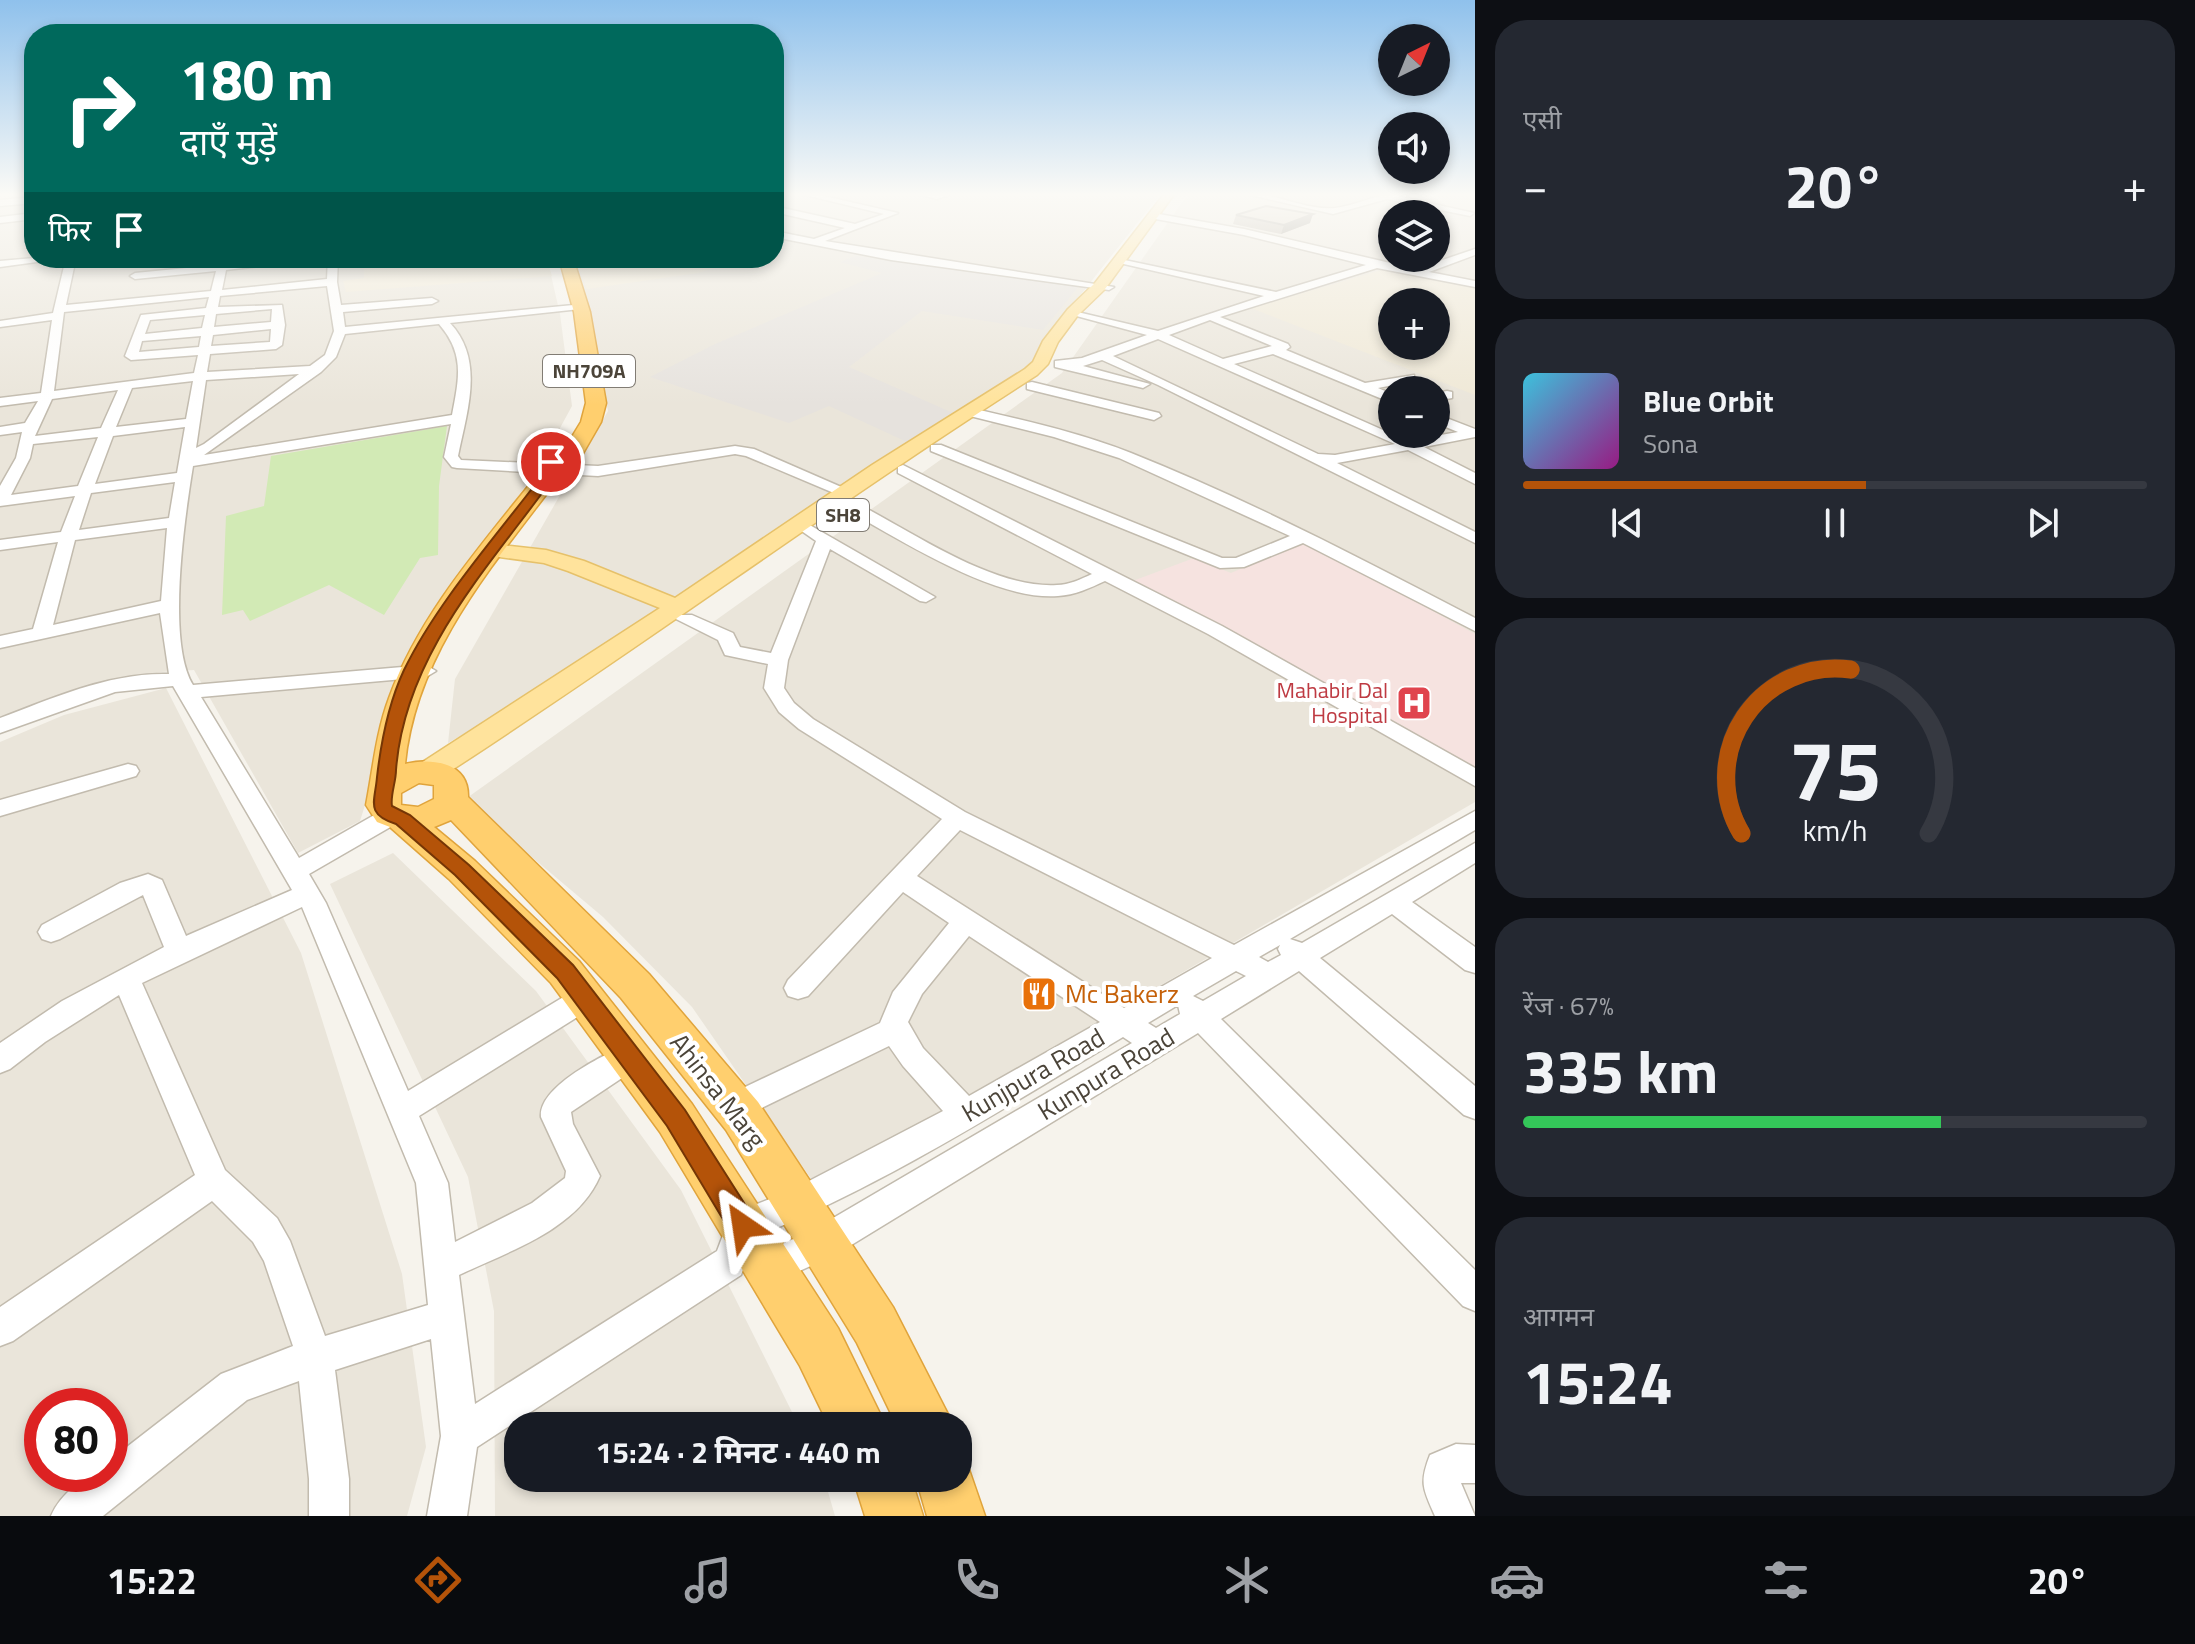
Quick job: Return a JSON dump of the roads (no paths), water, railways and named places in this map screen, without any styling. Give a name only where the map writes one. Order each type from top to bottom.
[{"type":"highway","name":"NH709A","points":[[561,268],[575,307]]},
{"type":"highway","name":"NH709A","points":[[416,793],[389,746],[419,671],[462,587],[487,559],[553,470],[567,462],[591,422],[596,403],[568,268]]},
{"type":"highway","points":[[416,793],[462,870],[565,972],[676,1118],[747,1253],[819,1347],[851,1412]]},
{"type":"highway","name":"Ahinsa Marg","points":[[416,793],[635,986],[735,1107],[875,1325],[919,1412]]},
{"type":"highway","points":[[886,1492],[894,1516]]},
{"type":"highway","points":[[949,1492],[956,1516]]},
{"type":"main road","name":"SH8","points":[[850,501],[903,470],[975,413],[1003,396],[1040,364],[1051,341],[1081,314],[1120,264]]},
{"type":"main road","points":[[1069,281],[1101,288]]},
{"type":"main road","name":"SH8","points":[[1003,396],[1032,386],[1062,364],[1081,314]]},
{"type":"main road","name":"SH8","points":[[416,793],[682,614],[814,533],[850,501],[942,438]]},
{"type":"main road","points":[[487,559],[546,557],[576,566],[682,614]]},
{"type":"street","points":[[964,264],[1069,281]]},
{"type":"street","points":[[1139,264],[1275,296]]},
{"type":"street","points":[[1372,264],[1377,265]]},
{"type":"street","points":[[1062,364],[1080,363],[1209,316],[1377,265]]},
{"type":"street","points":[[0,501],[23,458],[28,434],[47,396],[57,308],[68,268]]},
{"type":"street","points":[[129,300],[136,271],[169,268]]},
{"type":"street","points":[[222,268],[211,312],[176,522],[169,623],[185,686],[301,882],[432,1183],[460,1436],[447,1516]]},
{"type":"street","points":[[187,465],[317,369],[335,349],[340,331],[333,268]]},
{"type":"street","points":[[1418,272],[1475,284]]},
{"type":"street","points":[[0,324],[32,320],[57,308],[332,282]]},
{"type":"street","points":[[339,309],[432,301]]},
{"type":"street","points":[[276,306],[279,325],[276,345],[204,353],[131,356],[145,317],[211,312],[276,306]]},
{"type":"street","points":[[30,307],[32,320]]},
{"type":"street","points":[[340,331],[575,307]]},
{"type":"street","points":[[1081,314],[1156,334],[1378,431]]},
{"type":"street","points":[[1209,316],[1284,347],[1222,363]]},
{"type":"street","points":[[441,320],[463,349],[459,418],[451,457],[457,464],[598,471],[735,450],[749,452],[850,501],[982,573],[1019,587],[1062,591],[1105,574]]},
{"type":"street","points":[[137,338],[279,325]]},
{"type":"street","points":[[1277,351],[1378,393]]},
{"type":"street","points":[[1101,355],[1475,538]]},
{"type":"street","points":[[1062,364],[1077,370],[1169,387]]},
{"type":"street","points":[[0,402],[201,376],[317,369]]},
{"type":"street","points":[[42,633],[71,535],[127,384]]},
{"type":"street","points":[[1364,387],[1378,384]]},
{"type":"street","points":[[1032,386],[1154,416]]},
{"type":"street","points":[[1169,387],[1167,397],[1207,415]]},
{"type":"street","points":[[975,413],[1059,434],[1124,455],[1305,536],[1475,625]]},
{"type":"street","points":[[0,501],[87,489],[187,465],[459,418]]},
{"type":"street","points":[[0,431],[28,434],[107,432],[195,422]]},
{"type":"street","points":[[1450,424],[1474,433]]},
{"type":"street","points":[[1450,438],[1474,433]]},
{"type":"street","points":[[942,438],[1220,563],[1238,563],[1305,536]]},
{"type":"street","points":[[1313,458],[1335,459],[1394,448]]},
{"type":"street","points":[[1416,448],[1475,479]]},
{"type":"street","points":[[0,461],[23,458]]},
{"type":"street","points":[[903,470],[1215,630],[1475,778]]},
{"type":"street","points":[[0,545],[176,522]]},
{"type":"street","points":[[926,597],[814,533],[778,660],[774,688],[786,707],[806,724],[957,818],[1271,976]]},
{"type":"street","points":[[0,642],[170,605]]},
{"type":"street","points":[[682,614],[726,637],[732,651],[778,660]]},
{"type":"street","points":[[0,726],[83,695],[151,682],[185,686],[419,671]]},
{"type":"street","points":[[0,808],[128,771]]},
{"type":"street","points":[[0,1060],[49,1023],[301,882],[416,793]]},
{"type":"street","points":[[798,988],[957,818]]},
{"type":"street","name":"Kunjpura Road","points":[[747,1253],[798,1204],[966,1114],[1475,819]]},
{"type":"street","name":"Kunpura Road","points":[[747,1253],[823,1243],[1475,852]]},
{"type":"street","points":[[902,879],[1157,1044]]},
{"type":"street","points":[[51,932],[148,883],[153,887],[179,951]]},
{"type":"street","points":[[1394,902],[1475,962]]},
{"type":"street","points":[[966,921],[895,1013],[896,1029],[906,1048],[966,1114]]},
{"type":"street","points":[[1275,935],[1475,1105]]},
{"type":"street","points":[[126,979],[214,1181],[265,1230],[278,1253],[315,1358],[329,1479],[329,1516]]},
{"type":"street","points":[[1175,993],[1475,1294]]},
{"type":"street","points":[[401,1111],[585,998]]},
{"type":"street","points":[[735,1107],[896,1029]]},
{"type":"street","points":[[442,1266],[558,1207],[575,1193],[584,1176],[579,1160],[555,1123],[555,1108],[563,1098],[630,1057]]},
{"type":"street","points":[[0,1328],[214,1181]]},
{"type":"street","points":[[460,1436],[747,1253]]},
{"type":"street","points":[[71,1516],[234,1387],[260,1375],[448,1316]]},
{"type":"street","points":[[1455,1516],[1441,1484],[1444,1469],[1456,1463],[1475,1464]]},
{"type":"place","name":"Mahabir Dal Hospital","points":[[1414,703]]},
{"type":"place","name":"Mc Bakerz","points":[[1039,994]]}]
